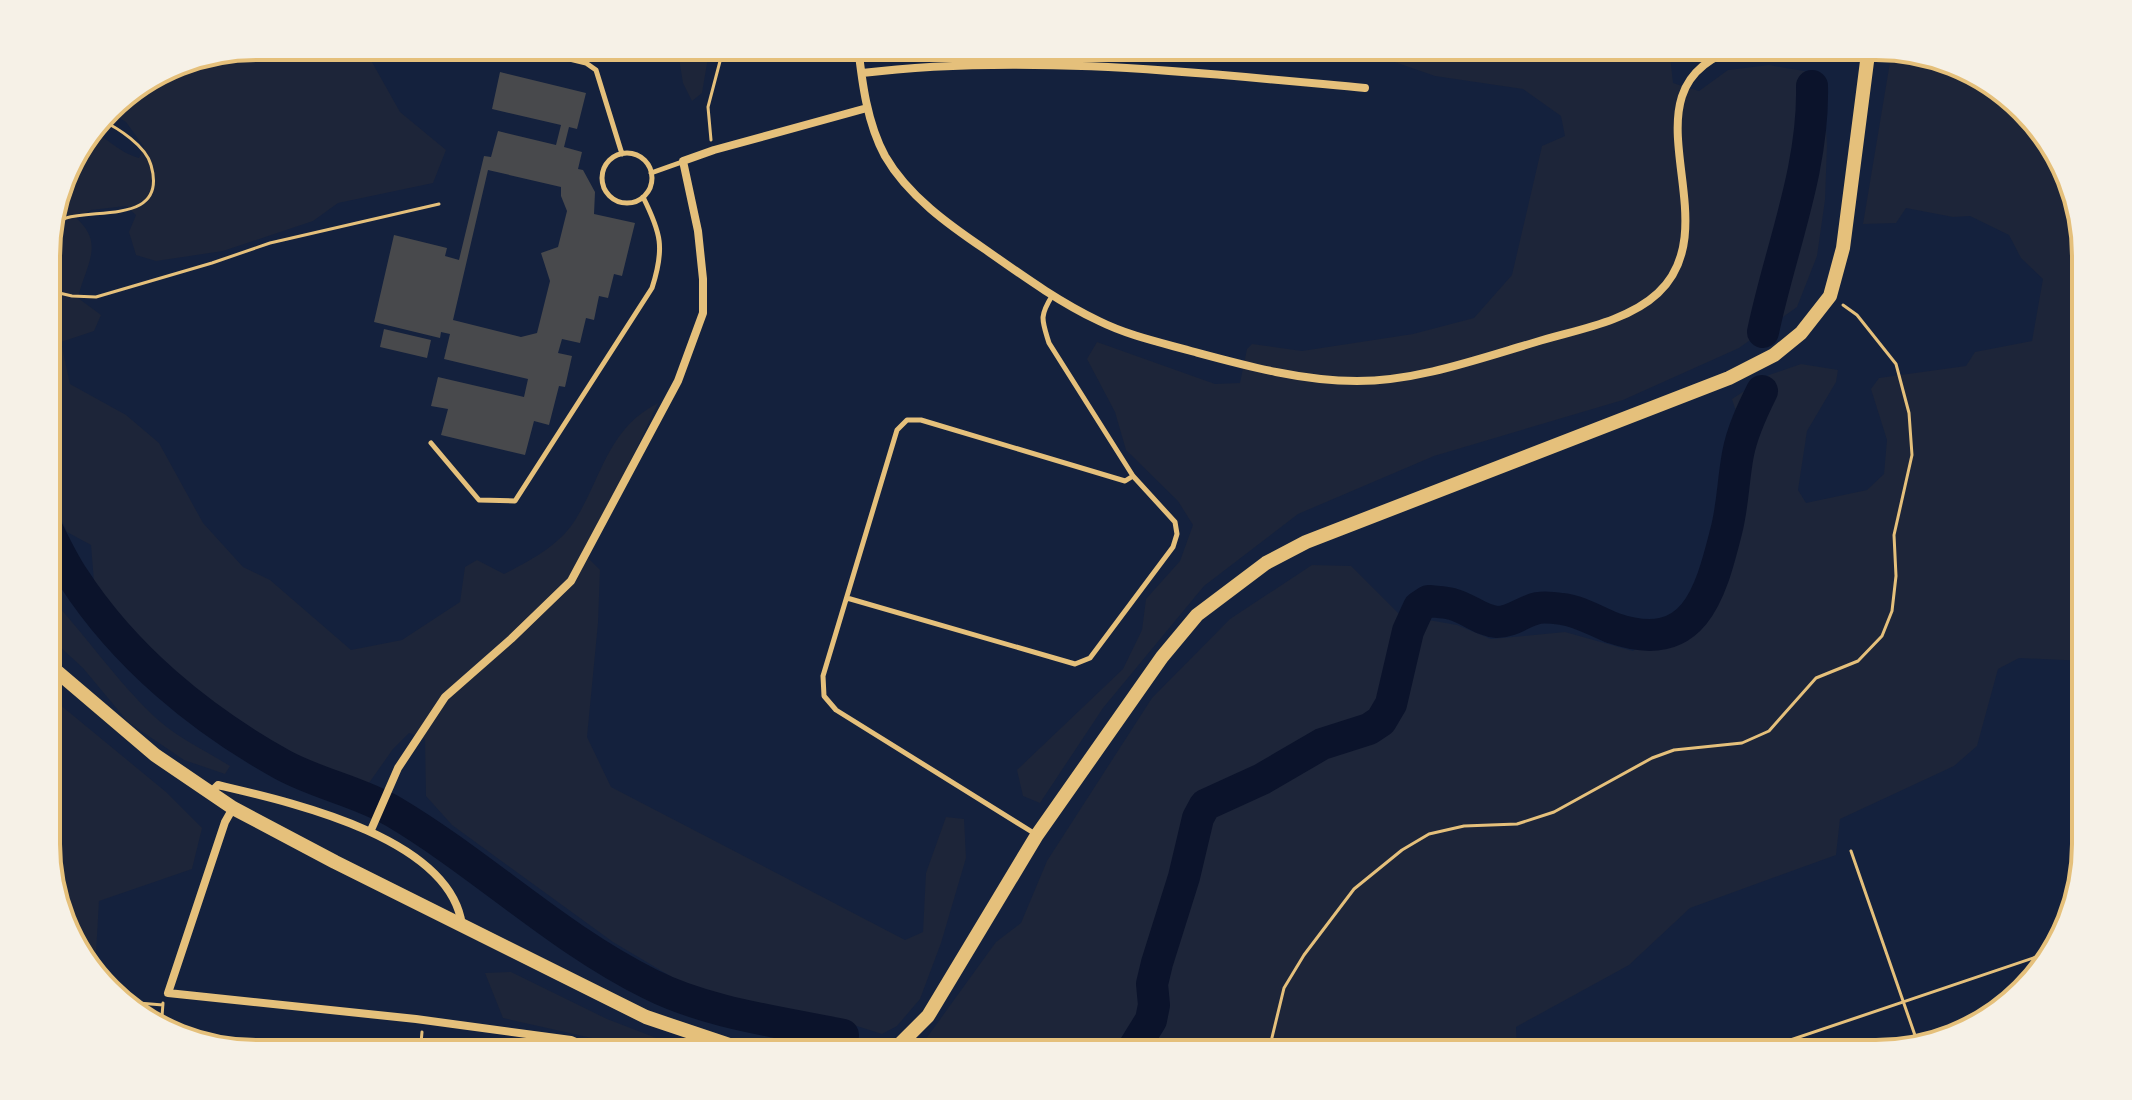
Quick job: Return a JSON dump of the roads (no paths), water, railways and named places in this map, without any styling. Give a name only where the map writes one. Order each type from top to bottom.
[{"type":"main road","points":[[904,1040],[928,1016],[1037,835],[1162,657],[1197,615],[1266,563],[1306,542],[1729,378],[1774,355],[1801,333],[1830,296],[1843,248],[1867,60]]},
{"type":"main road","points":[[60,674],[155,755],[233,808],[646,1017],[714,1040]]},
{"type":"street","points":[[860,60],[867,108],[885,156],[914,194],[952,227],[1052,296],[1101,322],[1155,341],[1303,377],[1358,381],[1410,376],[1452,366],[1625,315],[1658,294],[1675,273],[1687,225],[1677,128],[1679,102],[1687,83],[1708,60]]},
{"type":"street","points":[[862,73],[1026,65],[1180,72],[1365,88]]},
{"type":"street","points":[[373,826],[398,768],[445,697],[571,581],[678,381],[703,313],[698,231],[683,161],[867,108]]},
{"type":"street","points":[[210,794],[218,785],[373,826],[416,859],[449,890],[460,909],[462,925]]},
{"type":"street","points":[[233,808],[225,822],[168,993],[423,1020],[571,1040]]},
{"type":"lane","points":[[574,60],[596,70],[622,154]]},
{"type":"lane","points":[[622,154],[644,160],[651,173],[651,183],[643,197],[627,203],[618,202],[605,191],[602,183],[604,168],[622,154]]},
{"type":"lane","points":[[651,173],[683,161]]},
{"type":"lane","points":[[431,443],[479,500],[515,501],[652,288],[660,263],[661,239],[643,197]]},
{"type":"lane","points":[[847,598],[1075,664],[1090,658],[1173,547],[1177,534],[1175,522],[1133,476],[1049,343],[1042,312],[1052,296]]},
{"type":"lane","points":[[1037,835],[836,710],[824,696],[823,676],[897,430],[907,420],[921,420],[1125,481],[1133,476]]},
{"type":"waterway","points":[[1763,332],[1802,179],[1808,148],[1812,86]]},
{"type":"waterway","points":[[1139,1040],[1151,1020],[1154,1005],[1152,984],[1157,963],[1184,877],[1198,818],[1205,805],[1262,779],[1322,744],[1369,729],[1381,721],[1391,704],[1408,631],[1419,607],[1428,601],[1452,604],[1497,622],[1533,609],[1546,608],[1575,612],[1613,628],[1640,634],[1663,634],[1680,627],[1694,614],[1713,578],[1728,522],[1740,446],[1762,391]]},
{"type":"waterway","points":[[60,554],[93,606],[140,659],[194,706],[252,747],[296,772],[394,812],[583,945],[650,984],[720,1009],[843,1035]]}]
